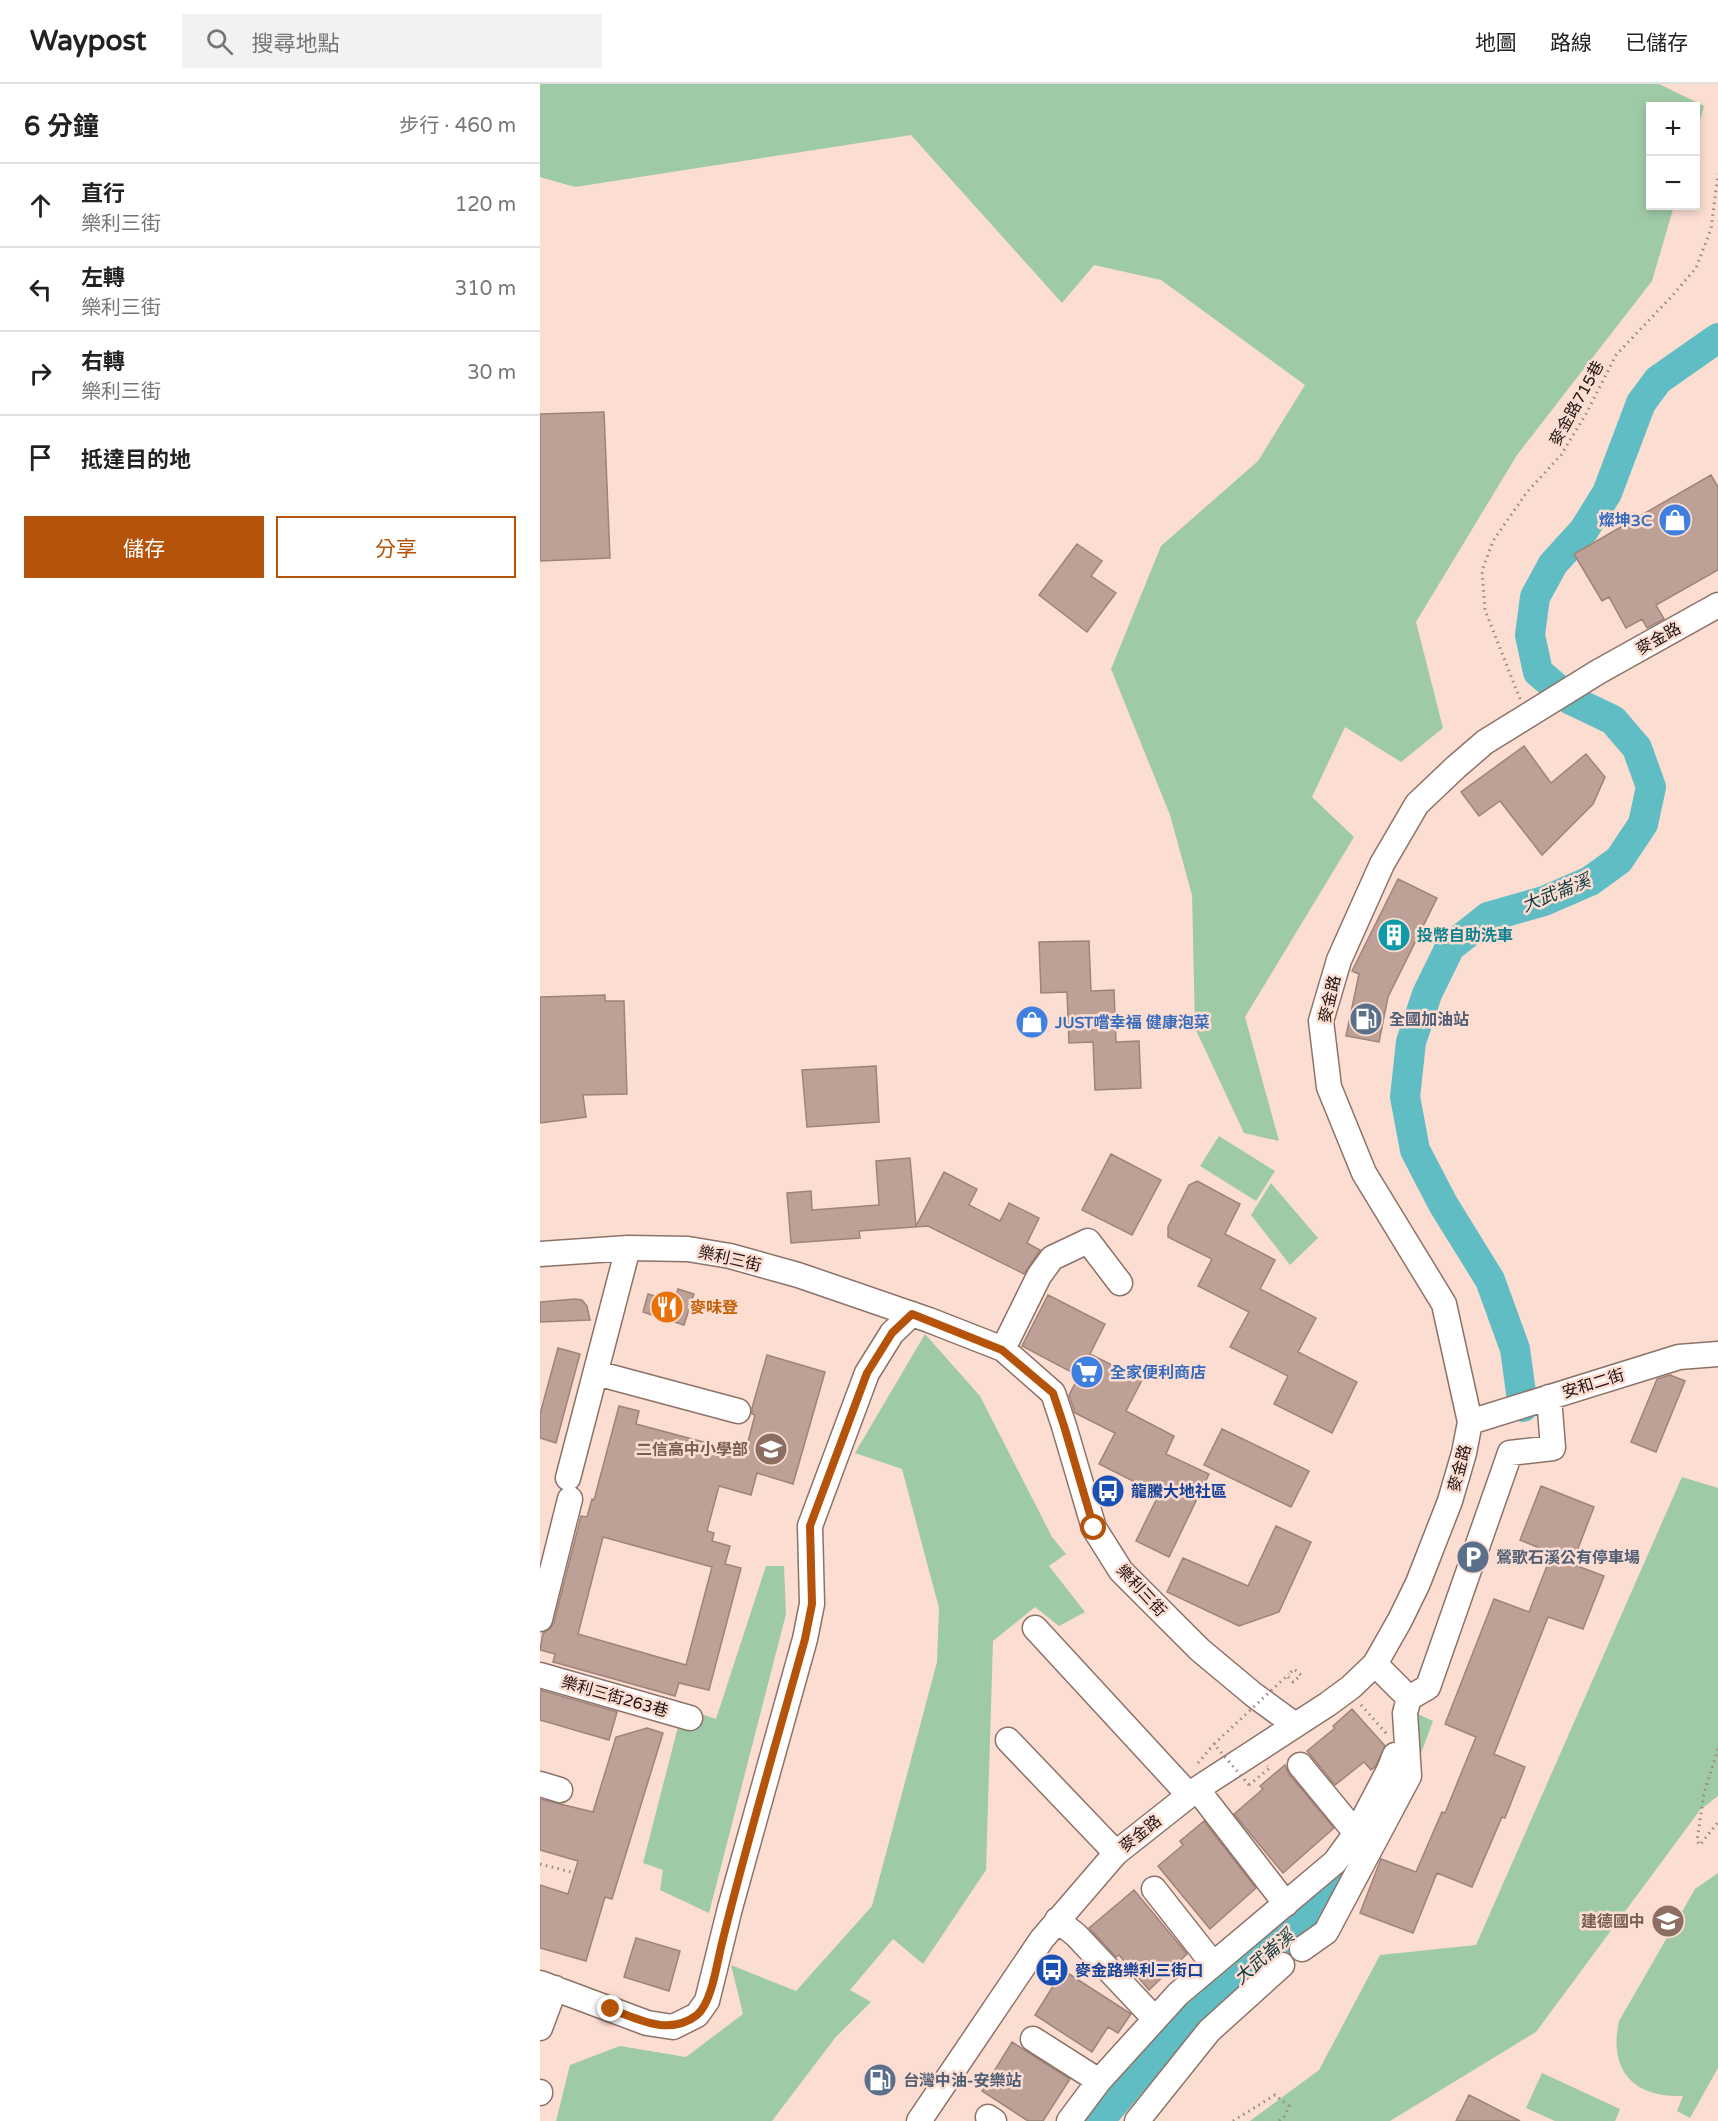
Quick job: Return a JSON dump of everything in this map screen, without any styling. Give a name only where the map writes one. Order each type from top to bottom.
[{"type":"street","name":"麥金路","points":[[919,2121],[1057,1920],[1116,1853],[1194,1783],[1295,1725],[1351,1686],[1375,1664],[1400,1620],[1418,1583],[1450,1501],[1464,1453],[1478,1419],[1444,1304],[1364,1173],[1329,1087],[1321,1022],[1339,960],[1382,864],[1417,804],[1485,741],[1598,672],[1718,605]]},
{"type":"street","points":[[1002,1350],[1039,1276],[1052,1258],[1088,1241],[1120,1283]]},
{"type":"street","name":"樂利三街","points":[[540,1254],[628,1248],[688,1249],[730,1256],[798,1275],[912,1314],[1002,1350],[1053,1393],[1094,1528],[1121,1571],[1200,1650],[1254,1695],[1295,1725]]},
{"type":"street","points":[[540,1619],[596,1373],[628,1248]]},
{"type":"street","points":[[540,2028],[547,1985],[647,2024],[673,2027],[697,2015],[707,2001],[730,1908],[805,1639],[812,1604],[810,1526],[867,1373],[892,1333],[912,1314]]},
{"type":"street","name":"安和二街","points":[[1478,1419],[1679,1357],[1718,1354]]},
{"type":"street","points":[[596,1373],[738,1411]]},
{"type":"street","points":[[1302,1949],[1326,1932],[1409,1776],[1405,1713],[1409,1698],[1428,1687],[1510,1453],[1553,1448],[1544,1398]]},
{"type":"street","points":[[1035,1628],[1194,1783],[1286,1904]]},
{"type":"street","points":[[1375,1664],[1409,1698]]},
{"type":"street","name":"樂利三街263巷","points":[[540,1675],[690,1718]]},
{"type":"street","points":[[1008,1740],[1116,1853]]},
{"type":"street","points":[[1069,2121],[1099,2081],[1178,1994],[1335,1862],[1356,1833],[1395,1755]]},
{"type":"street","points":[[1300,1765],[1356,1833]]},
{"type":"street","points":[[1154,1889],[1213,1964]]},
{"type":"street","points":[[1057,1920],[1076,1935],[1155,2019]]},
{"type":"street","points":[[1137,2121],[1209,2031],[1282,1965]]},
{"type":"street","points":[[1033,2039],[1099,2081]]},
{"type":"path","name":"麥金路715巷","points":[[1531,714],[1485,610],[1482,571],[1493,541],[1527,492],[1562,455],[1616,355],[1696,268],[1711,229],[1718,174]]},
{"type":"path","points":[[1194,1783],[1215,1744],[1294,1669],[1301,1675],[1293,1682],[1288,1677]]},
{"type":"path","points":[[1357,1701],[1396,1745],[1395,1755]]},
{"type":"path","points":[[1215,1744],[1249,1785],[1270,1768]]},
{"type":"path","points":[[1718,1749],[1700,1810],[1697,1841],[1700,1845],[1718,1822]]},
{"type":"path","points":[[540,1864],[571,1872]]},
{"type":"path","points":[[1233,2121],[1275,2094],[1289,2106],[1284,2117],[1279,2121]]},
{"type":"green space","points":[[540,84],[1659,84],[1696,102],[1646,102],[1646,210],[1673,210],[1652,281],[1517,455],[1416,622],[1443,728],[1401,762],[1345,727],[1312,797],[1354,837],[1245,1017],[1279,1141],[1244,1133],[1195,1028],[1192,895],[1170,815],[1111,669],[1161,546],[1258,461],[1305,385],[1161,280],[1094,265],[1062,303],[911,135],[575,187],[540,177]]},
{"type":"green space","points":[[1700,104],[1704,106],[1700,120]]},
{"type":"green space","points":[[1219,1136],[1275,1171],[1256,1201],[1200,1166]]},
{"type":"green space","points":[[1271,1183],[1318,1238],[1290,1265],[1251,1215]]},
{"type":"green space","points":[[925,1334],[980,1396],[1052,1537],[1066,1554],[1049,1566],[1085,1612],[1059,1626],[1035,1607],[993,1641],[986,1870],[923,1964],[893,1939],[850,1990],[871,2002],[835,2038],[772,2121],[556,2121],[570,2065],[620,2046],[686,2057],[743,2014],[731,1965],[796,1991],[872,1906],[937,1662],[939,1608],[902,1469],[855,1453]]},
{"type":"green space","points":[[1682,1477],[1718,1488],[1718,1796],[1700,1810],[1536,2032],[1390,2121],[1250,2121],[1319,2070],[1380,1955],[1476,1945]]},
{"type":"green space","points":[[766,1566],[784,1566],[786,1614],[709,1913],[660,1890],[663,1870],[643,1863],[681,1715],[692,1711],[716,1719]]},
{"type":"green space","points":[[1409,1710],[1433,1721],[1416,1767]]},
{"type":"green space","points":[[1718,1873],[1718,2068],[1690,2118],[1677,2111],[1683,2096],[1651,2092],[1628,2078],[1617,2054],[1619,2021],[1695,1889]]},
{"type":"green space","points":[[1542,2073],[1620,2109],[1615,2121],[1555,2121],[1526,2108]]},
{"type":"building","points":[[604,412],[610,558],[540,561],[540,414]]},
{"type":"building","name":"燦坤3C","points":[[1711,475],[1718,487],[1718,570],[1656,605],[1664,619],[1647,628],[1642,619],[1626,628],[1609,597],[1602,601],[1574,554]]},
{"type":"building","points":[[1077,544],[1102,561],[1091,576],[1116,593],[1087,632],[1039,595]]},
{"type":"building","points":[[1524,746],[1551,783],[1586,754],[1605,777],[1593,804],[1542,855],[1500,801],[1479,816],[1461,792]]},
{"type":"building","name":"投幣自助洗車","points":[[1398,879],[1437,898],[1388,997],[1379,1042],[1346,1036],[1359,974],[1352,971]]},
{"type":"building","points":[[1089,941],[1091,991],[1114,990],[1116,1042],[1139,1041],[1141,1088],[1095,1090],[1093,1042],[1069,1043],[1067,992],[1041,993],[1039,942]]},
{"type":"building","points":[[605,995],[605,1001],[624,1001],[627,1094],[583,1095],[586,1117],[540,1123],[540,997]]},
{"type":"building","points":[[876,1066],[879,1122],[807,1127],[802,1070]]},
{"type":"building","points":[[1111,1154],[1161,1180],[1132,1235],[1082,1210]]},
{"type":"building","points":[[910,1158],[916,1226],[944,1172],[977,1189],[969,1205],[1000,1221],[1009,1203],[1039,1218],[1027,1243],[1040,1250],[1024,1274],[928,1226],[859,1231],[860,1238],[791,1243],[787,1193],[811,1191],[812,1210],[879,1205],[876,1161]]},
{"type":"building","points":[[1197,1181],[1240,1204],[1225,1234],[1275,1260],[1260,1289],[1316,1318],[1298,1352],[1357,1382],[1332,1433],[1274,1404],[1288,1376],[1230,1347],[1249,1312],[1198,1286],[1212,1259],[1168,1237],[1168,1227],[1189,1185]]},
{"type":"building","name":"麥味登","points":[[678,1289],[694,1294],[684,1325],[643,1312],[648,1294],[674,1302]]},
{"type":"building","points":[[1048,1295],[1105,1324],[1090,1354],[1142,1380],[1126,1411],[1174,1436],[1166,1454],[1209,1474],[1169,1557],[1136,1541],[1159,1494],[1099,1464],[1115,1433],[1075,1413],[1069,1395],[1079,1376],[1022,1346]]},
{"type":"building","points":[[582,1300],[587,1306],[590,1320],[540,1322],[540,1302]]},
{"type":"building","points":[[558,1348],[580,1354],[556,1443],[540,1438],[540,1414]]},
{"type":"building","points":[[767,1355],[825,1372],[793,1484],[757,1473],[751,1495],[719,1486],[707,1531],[714,1533],[712,1541],[730,1546],[725,1564],[741,1568],[709,1690],[679,1683],[675,1696],[553,1662],[555,1654],[540,1650],[543,1633],[550,1629],[554,1622],[581,1516],[587,1517],[592,1499],[594,1500],[619,1406],[639,1411],[636,1424],[745,1453],[755,1415],[752,1414]],"holes":[[[603,1537],[712,1567],[686,1665],[578,1634]]]},
{"type":"building","points":[[1670,1375],[1685,1381],[1656,1452],[1631,1442],[1657,1379]]},
{"type":"building","points":[[1222,1429],[1309,1471],[1291,1507],[1204,1465]]},
{"type":"building","points":[[1541,1486],[1594,1507],[1572,1564],[1604,1576],[1583,1629],[1548,1617],[1494,1754],[1525,1767],[1505,1818],[1502,1817],[1472,1887],[1437,1873],[1413,1933],[1360,1913],[1381,1859],[1416,1872],[1442,1812],[1445,1813],[1476,1737],[1445,1724],[1494,1599],[1529,1612],[1552,1553],[1520,1540]]},
{"type":"building","points":[[1276,1526],[1311,1542],[1279,1612],[1239,1626],[1167,1592],[1183,1558],[1248,1586]]},
{"type":"building","points":[[540,1690],[617,1712],[609,1740],[540,1720]]},
{"type":"building","points":[[1352,1709],[1385,1746],[1375,1767],[1371,1770],[1364,1762],[1335,1785],[1307,1751],[1335,1728],[1333,1726]]},
{"type":"building","points":[[647,1728],[663,1733],[612,1899],[605,1897],[586,1961],[540,1948],[540,1885],[568,1894],[578,1861],[540,1850],[540,1799],[593,1812],[616,1737]]},
{"type":"building","points":[[1285,1765],[1289,1774],[1334,1828],[1283,1873],[1234,1814],[1263,1789],[1260,1786]]},
{"type":"building","points":[[1204,1821],[1256,1888],[1210,1929],[1158,1866],[1183,1845],[1180,1841]]},
{"type":"building","points":[[1134,1890],[1187,1954],[1149,1990],[1119,1955],[1116,1957],[1089,1928]]},
{"type":"building","points":[[636,1938],[680,1951],[669,1991],[624,1977]]},
{"type":"building","points":[[1063,1970],[1131,2014],[1118,2033],[1108,2027],[1092,2052],[1035,2015]]},
{"type":"building","points":[[1012,2042],[1070,2079],[1043,2121],[1028,2121],[982,2091]]},
{"type":"building","points":[[1469,2095],[1520,2121],[1456,2121]]},
{"type":"waterway","name":"大武崙溪","points":[[1523,1407],[1515,1349],[1490,1280],[1443,1204],[1415,1150],[1405,1097],[1411,1042],[1427,994],[1450,947],[1488,917],[1544,901],[1590,881],[1619,860],[1643,824],[1651,787],[1637,748],[1613,720],[1571,700],[1538,672],[1530,635],[1535,597],[1553,564],[1584,530],[1607,493],[1641,403],[1658,380],[1718,338]]},
{"type":"waterway","name":"大武崙溪","points":[[1099,2121],[1161,2047],[1315,1911],[1364,1839]]},
{"type":"place","name":"燦坤3C","points":[[1675,520]]},
{"type":"place","name":"投幣自助洗車","points":[[1394,935]]},
{"type":"place","name":"全國加油站","points":[[1366,1019]]},
{"type":"place","name":"JUST嚐幸福 健康泡菜","points":[[1032,1022]]},
{"type":"place","name":"麥味登","points":[[667,1307]]},
{"type":"place","name":"全家便利商店","points":[[1087,1372]]},
{"type":"place","name":"二信高中小學部","points":[[771,1449]]},
{"type":"place","name":"龍騰大地社區","points":[[1108,1491]]},
{"type":"place","name":"鶯歌石溪公有停車場","points":[[1473,1557]]},
{"type":"place","name":"建德國中","points":[[1668,1921]]},
{"type":"place","name":"麥金路樂利三街口","points":[[1052,1970]]},
{"type":"place","name":"台灣中油-安樂站","points":[[880,2080]]},
{"type":"route","points":[[611,2009],[647,2024],[673,2027],[697,2015],[707,2001],[730,1908],[805,1639],[812,1604],[810,1526],[867,1373],[892,1333],[912,1314],[1002,1350],[1053,1393],[1094,1528]]}]
